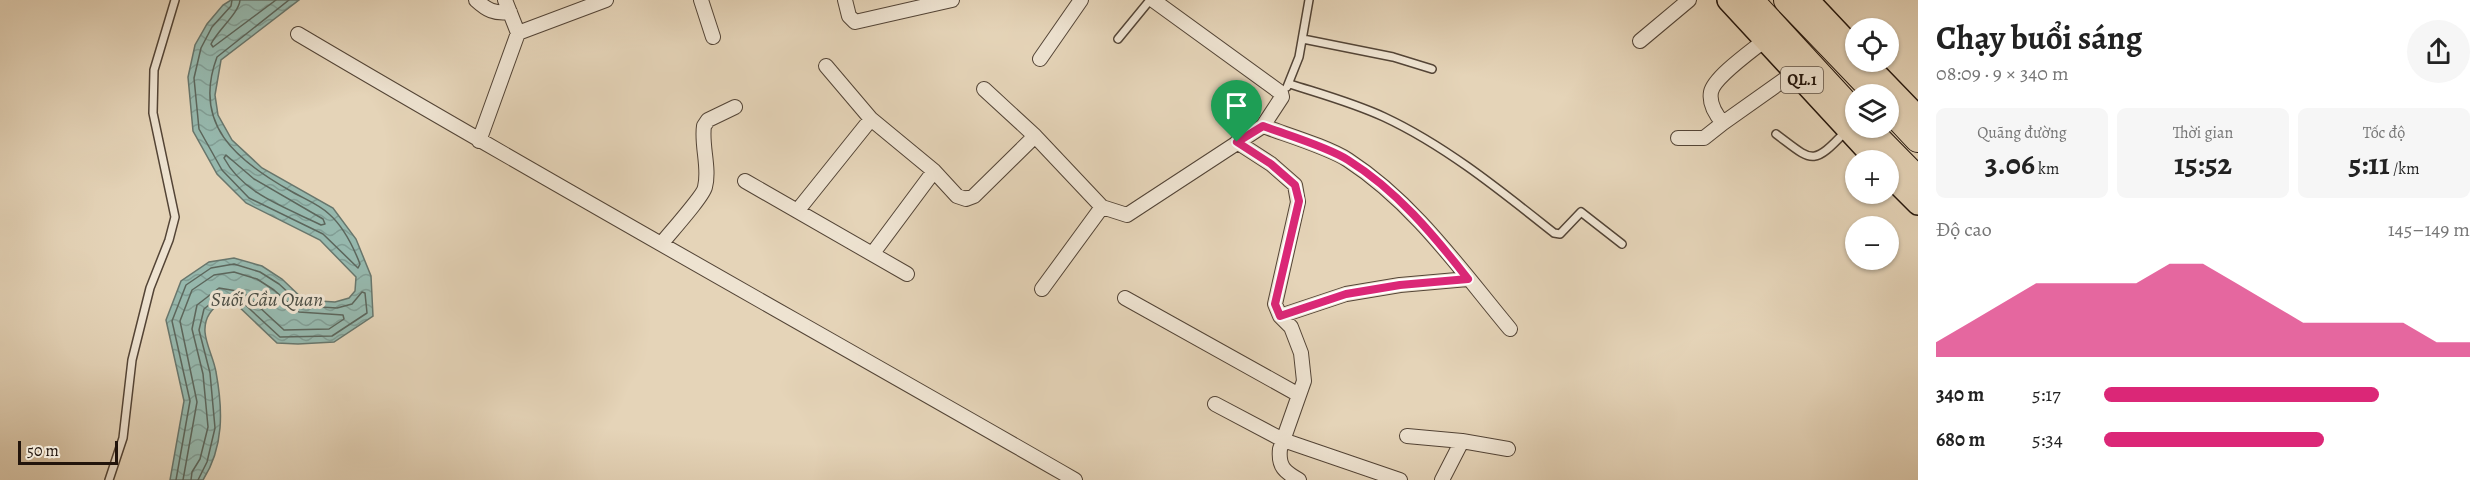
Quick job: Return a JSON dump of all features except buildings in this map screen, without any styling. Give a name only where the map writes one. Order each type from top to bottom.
[{"type":"highway","name":"QL.1","points":[[1750,0],[1845,111]]},
{"type":"highway","name":"QL.1","points":[[1787,0],[1867,84]]},
{"type":"highway","points":[[1899,119],[1918,139]]},
{"type":"highway","name":"QL.1","points":[[1899,172],[1918,180]]},
{"type":"main road","name":"QL.1","points":[[1728,0],[1794,72],[1845,115]]},
{"type":"main road","points":[[1808,0],[1845,39]]},
{"type":"main road","points":[[1875,72],[1918,117]]},
{"type":"main road","name":"QL.1","points":[[1899,181],[1918,204]]},
{"type":"street","points":[[476,0],[489,11],[499,14],[508,6],[518,33],[479,141]]},
{"type":"street","points":[[518,33],[604,0]]},
{"type":"street","points":[[701,0],[714,37]]},
{"type":"street","points":[[845,0],[852,21],[862,22],[906,9],[952,0]]},
{"type":"street","points":[[1040,59],[1081,0]]},
{"type":"street","points":[[984,89],[1035,136],[1102,207],[1127,215],[1263,126],[1281,101],[1285,88],[1151,0]]},
{"type":"street","points":[[1640,41],[1689,0]]},
{"type":"street","points":[[298,34],[479,141],[662,243],[1075,480]]},
{"type":"street","points":[[1723,123],[1715,112],[1710,97],[1711,90],[1719,79],[1765,40]]},
{"type":"street","points":[[826,66],[871,119],[934,171],[957,196],[966,199],[974,196],[1035,136]]},
{"type":"street","points":[[1678,138],[1704,138],[1794,72]]},
{"type":"street","points":[[662,243],[689,208],[700,198],[705,187],[704,126],[708,120],[735,107]]},
{"type":"street","points":[[798,210],[871,119]]},
{"type":"street","points":[[1263,126],[1346,159],[1390,190],[1440,243],[1510,329]]},
{"type":"street","points":[[1237,142],[1271,164],[1295,185],[1299,201],[1275,304],[1280,316],[1291,327],[1301,352],[1304,381],[1283,440],[1279,461],[1285,472],[1299,480]]},
{"type":"street","points":[[873,253],[934,171]]},
{"type":"street","points":[[745,181],[907,274]]},
{"type":"street","points":[[1042,289],[1102,207]]},
{"type":"street","points":[[1280,316],[1346,294],[1400,285],[1468,279]]},
{"type":"street","points":[[1125,298],[1299,395]]},
{"type":"street","points":[[1215,404],[1283,440],[1400,480]]},
{"type":"street","points":[[1407,436],[1462,441],[1508,449]]},
{"type":"street","points":[[1442,480],[1462,441]]},
{"type":"lane","points":[[110,480],[123,438],[132,360],[150,288],[169,240],[175,217],[153,113],[154,70],[175,0]]},
{"type":"lane","points":[[1118,39],[1151,0]]},
{"type":"lane","points":[[1309,0],[1303,39],[1285,88],[1355,105],[1409,129],[1476,173],[1554,233],[1560,234],[1565,231],[1581,213],[1585,213],[1622,244]]},
{"type":"lane","points":[[1303,39],[1393,57],[1432,69]]},
{"type":"lane","points":[[1776,134],[1806,156],[1815,157],[1824,154],[1845,134]]},
{"type":"water","name":"Suối Cầu Quan","points":[[231,0],[299,0],[221,60],[215,95],[218,115],[232,140],[262,168],[333,208],[356,239],[371,276],[373,316],[334,342],[277,343],[236,304],[222,301],[209,314],[205,327],[220,400],[220,428],[215,455],[203,480],[170,480],[184,401],[166,320],[181,281],[209,262],[234,258],[262,266],[282,279],[304,300],[335,302],[349,298],[355,291],[356,277],[320,240],[246,203],[217,174],[193,131],[188,77],[195,45],[207,24],[223,5]]},
{"type":"route","points":[[1263,126],[1346,159],[1390,190],[1440,243],[1468,279],[1400,285],[1346,294],[1280,316],[1275,304],[1299,201],[1295,185],[1271,164],[1237,142],[1263,126]]}]
